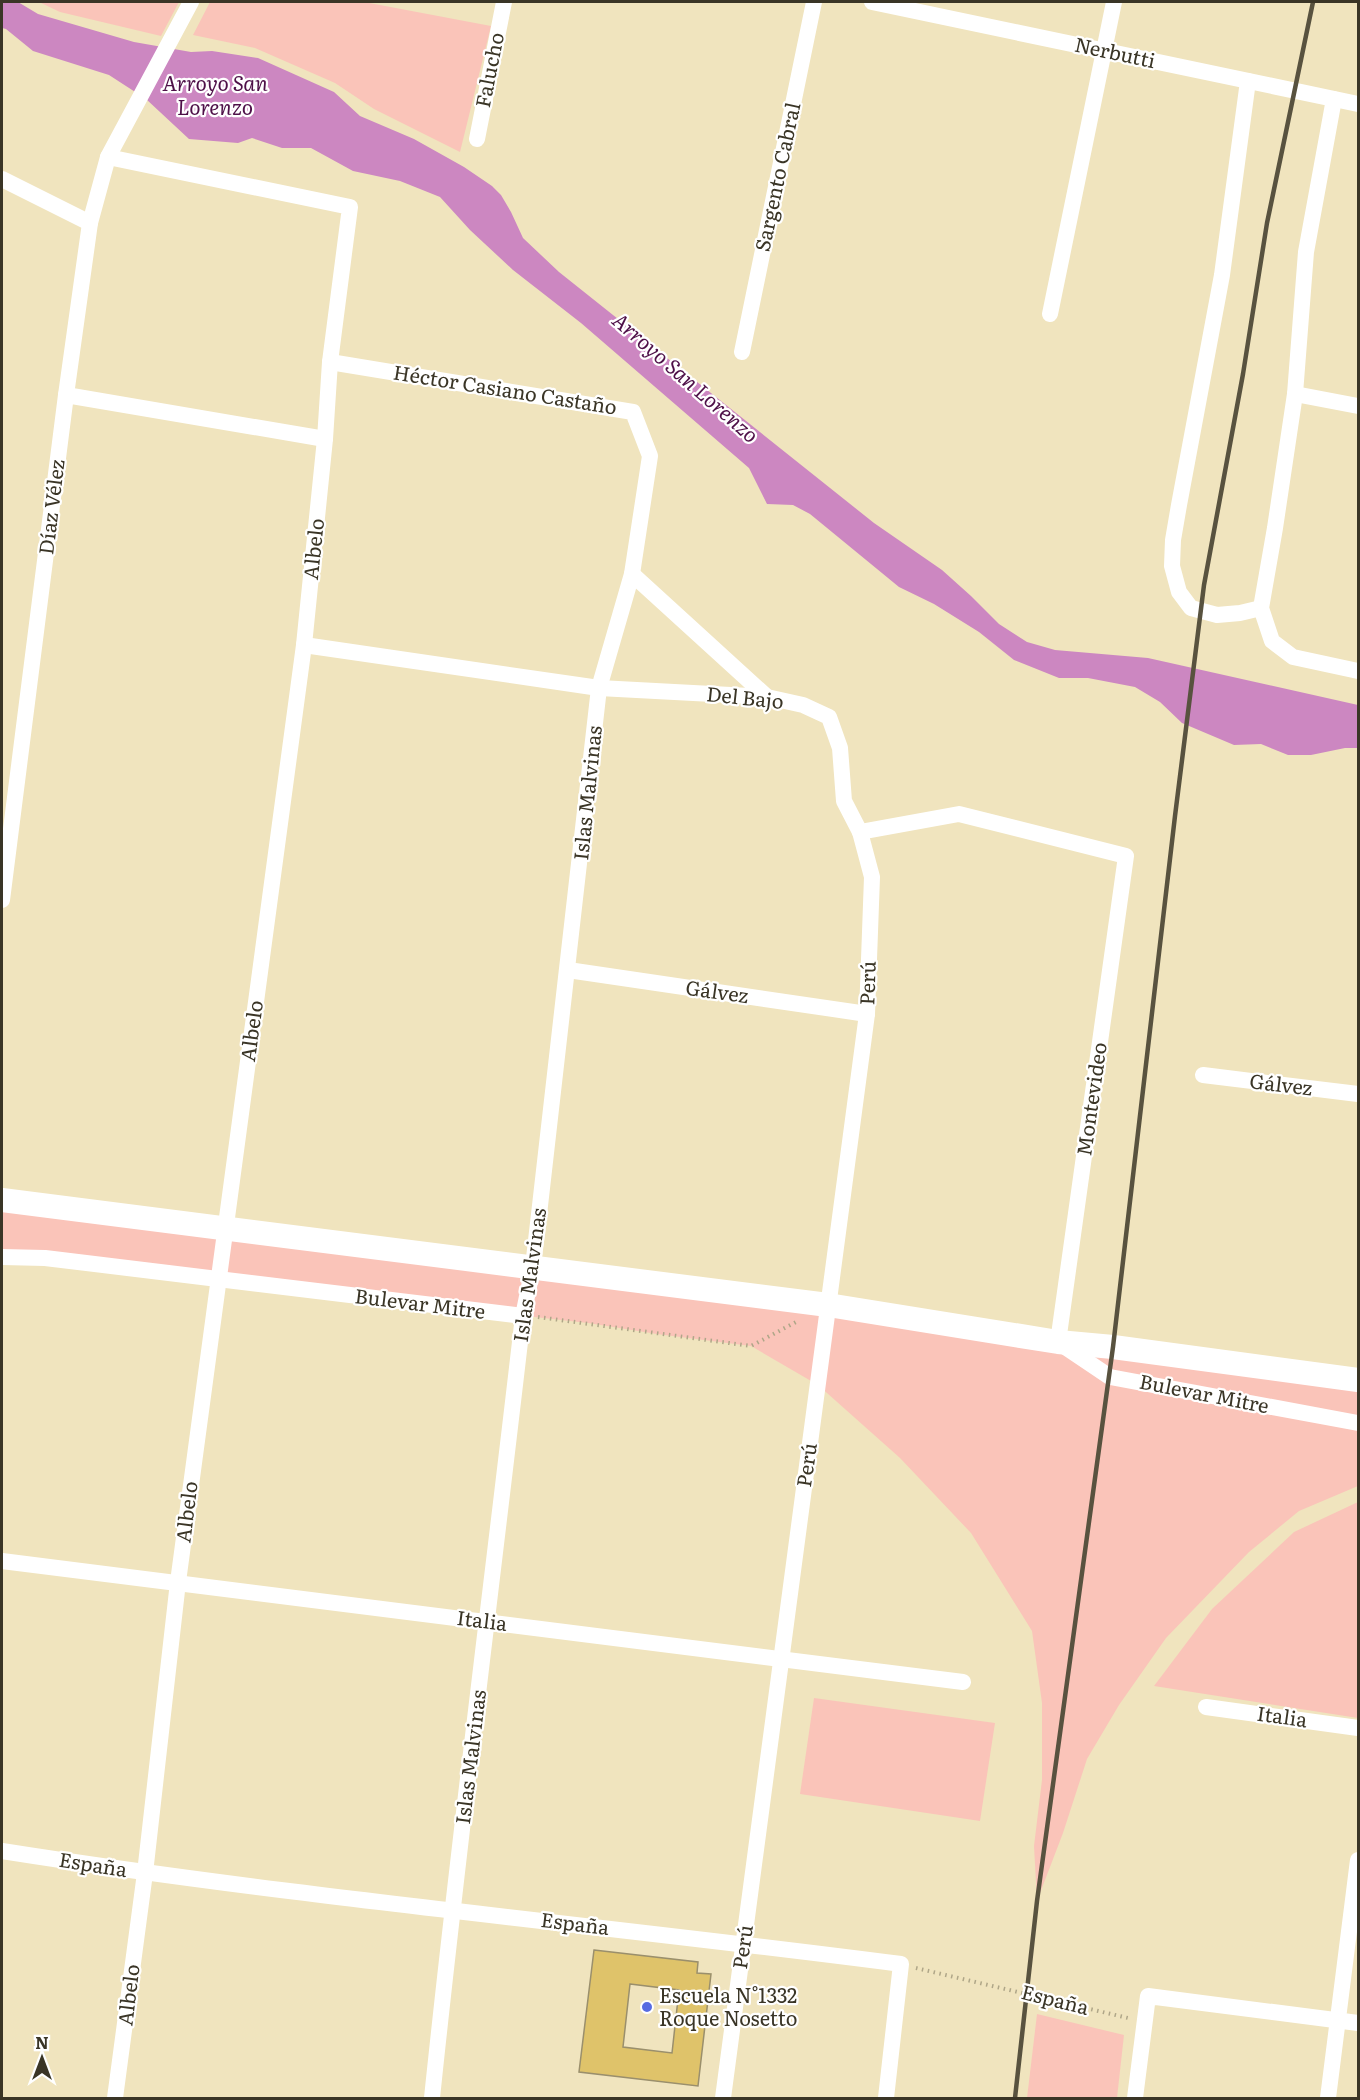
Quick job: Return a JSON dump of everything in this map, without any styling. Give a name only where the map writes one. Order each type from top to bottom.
[{"type":"street","name":"Díaz Vélez","points":[[2,900],[90,223],[108,157],[191,2]]},
{"type":"street","name":"Falucho","points":[[477,139],[504,2]]},
{"type":"street","name":"Sargento Cabral","points":[[742,352],[814,2]]},
{"type":"street","name":"Nerbutti","points":[[872,2],[1359,104]]},
{"type":"street","points":[[1050,314],[1114,2]]},
{"type":"street","points":[[1248,81],[1222,275],[1175,528],[1172,566],[1179,592],[1191,608],[1217,615],[1261,608]]},
{"type":"street","points":[[1334,99],[1306,252],[1295,394],[1261,608],[1272,641],[1293,657],[1359,671]]},
{"type":"street","name":"Albelo","points":[[108,157],[350,207],[330,362],[325,439],[304,645],[217,1280],[178,1582],[145,1873],[115,2098]]},
{"type":"street","points":[[2,178],[90,223]]},
{"type":"street","name":"Héctor Casiano Castaño","points":[[330,362],[633,412],[650,456]]},
{"type":"street","points":[[1295,394],[1359,406]]},
{"type":"street","points":[[66,395],[325,439]]},
{"type":"street","name":"Islas Malvinas","points":[[432,2098],[452,1910],[523,1316],[533,1267],[600,688],[632,574],[650,456]]},
{"type":"street","points":[[632,574],[767,697]]},
{"type":"street","name":"Del Bajo","points":[[304,645],[600,688],[767,697],[803,705],[829,717],[840,747],[844,801],[861,832]]},
{"type":"street","name":"Montevideo","points":[[861,832],[959,814],[1126,856],[1058,1342]]},
{"type":"street","name":"Perú","points":[[723,2098],[867,1014],[872,877],[861,832]]},
{"type":"street","name":"Gálvez","points":[[568,970],[867,1014]]},
{"type":"street","name":"Gálvez","points":[[1203,1075],[1359,1094]]},
{"type":"street","name":"Bulevar Mitre","points":[[2,1200],[828,1305],[1058,1342],[1113,1347],[1359,1380]]},
{"type":"street","name":"Bulevar Mitre","points":[[2,1257],[45,1258],[523,1316]]},
{"type":"street","name":"Bulevar Mitre","points":[[1058,1342],[1110,1377],[1359,1423]]},
{"type":"street","name":"Italia","points":[[2,1561],[963,1682]]},
{"type":"street","name":"Italia","points":[[1206,1707],[1359,1728]]},
{"type":"street","name":"España","points":[[2,1851],[145,1873],[901,1964]]},
{"type":"street","points":[[1328,2098],[1359,1860]]},
{"type":"street","points":[[886,2098],[901,1964]]},
{"type":"street","points":[[1134,2098],[1148,1996],[1359,2024]]},
{"type":"path","points":[[523,1316],[751,1346],[800,1320]]},
{"type":"path","name":"España","points":[[901,1964],[1145,2022]]},
{"type":"shaded area","points":[[39,2],[179,2],[161,36],[60,12]]},
{"type":"shaded area","points":[[210,2],[364,2],[491,26],[460,152],[374,109],[335,83],[255,48],[193,35]]},
{"type":"shaded area","points":[[2,1200],[1358,1380],[1358,1486],[1299,1511],[1249,1552],[1166,1638],[1119,1705],[1087,1759],[1063,1833],[1037,1901],[1034,1846],[1042,1780],[1042,1703],[1032,1631],[971,1533],[900,1458],[818,1385],[751,1346],[588,1323],[2,1257]]},
{"type":"shaded area","points":[[1358,1502],[1358,1718],[1154,1686],[1212,1609],[1294,1532]]},
{"type":"shaded area","points":[[814,1698],[995,1723],[980,1821],[800,1794]]},
{"type":"shaded area","points":[[1037,2014],[1124,2035],[1117,2098],[1027,2098]]},
{"type":"water","name":"Arroyo San Lorenzo","points":[[2,2],[18,2],[38,14],[134,42],[191,52],[212,51],[258,58],[334,92],[360,116],[414,139],[464,167],[492,186],[501,195],[523,238],[559,272],[874,523],[942,570],[999,624],[1027,642],[1055,650],[1148,658],[1358,705],[1358,748],[1345,748],[1311,755],[1288,755],[1261,744],[1234,745],[1182,723],[1160,702],[1135,687],[1088,678],[1059,678],[1014,660],[979,632],[934,604],[899,587],[810,514],[793,505],[767,504],[749,468],[581,323],[513,270],[470,230],[440,197],[400,181],[353,171],[311,148],[282,148],[252,138],[238,143],[189,139],[146,99],[109,75],[33,51],[2,28]]},
{"type":"building","name":"Escuela N°1332 Roque Nosetto","points":[[594,1950],[698,1962],[697,1973],[711,1974],[698,2086],[579,2072]],"holes":[[[630,1984],[679,1990],[672,2053],[623,2047]]]},
{"type":"railway","points":[[1015,2098],[1037,1901],[1113,1347],[1204,585],[1243,374],[1267,223],[1313,2]]},
{"type":"place","name":"Escuela N°1332 Roque Nosetto","points":[[647,2007]]}]
